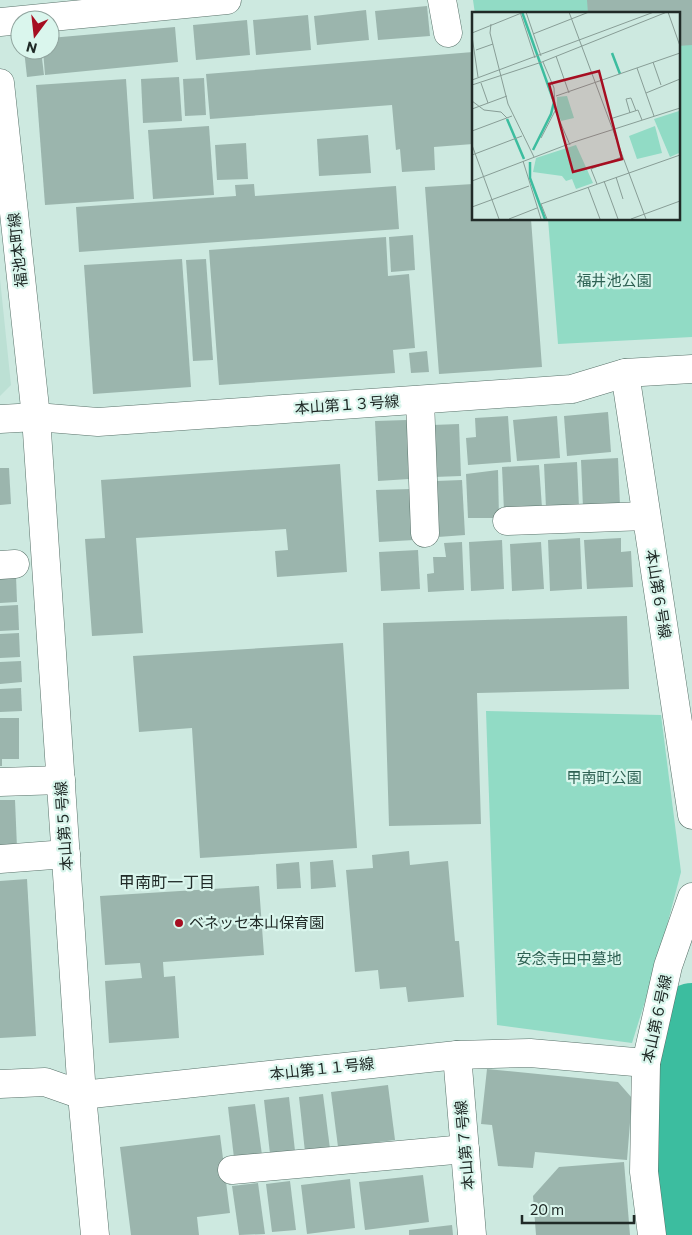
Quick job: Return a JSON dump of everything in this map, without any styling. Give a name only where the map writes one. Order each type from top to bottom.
[{"type":"street","points":[[0,22],[227,0]]},
{"type":"street","points":[[442,0],[448,34]]},
{"type":"street","name":"福池本町線","points":[[0,83],[36,417]]},
{"type":"street","name":"本山第１３号線","points":[[0,419],[36,417],[98,422],[420,400],[572,389],[625,373],[692,369]]},
{"type":"street","name":"本山第６号線","points":[[625,373],[692,816]]},
{"type":"street","points":[[420,400],[425,533]]},
{"type":"street","name":"本山第５号線","points":[[36,417],[82,1095],[95,1235]]},
{"type":"street","points":[[507,521],[646,516]]},
{"type":"street","points":[[0,782],[61,780]]},
{"type":"street","points":[[0,858],[66,854]]},
{"type":"street","name":"本山第６号線","points":[[652,1235],[644,1172],[646,1063],[668,966],[692,897]]},
{"type":"street","name":"本山第１１号線","points":[[0,1084],[45,1082],[82,1095],[457,1054],[530,1053],[646,1063]]},
{"type":"street","name":"本山第７号線","points":[[457,1054],[472,1235]]},
{"type":"street","points":[[232,1170],[465,1149]]},
{"type":"shaded area","points":[[0,279],[11,385],[0,396]]},
{"type":"green space","name":"福井池公園","points":[[473,0],[692,0],[692,337],[558,344],[548,220],[680,220],[680,12],[475,12]]},
{"type":"green space","points":[[486,711],[661,715],[681,872],[658,960],[632,1043],[497,1025]]},
{"type":"building","points":[[587,0],[692,0],[692,45],[680,46],[680,12],[588,12]]},
{"type":"building","points":[[427,6],[430,36],[378,40],[375,11]]},
{"type":"building","points":[[366,10],[369,40],[317,45],[314,16]]},
{"type":"building","points":[[308,15],[311,50],[256,55],[253,20]]},
{"type":"building","points":[[247,20],[250,55],[196,60],[193,25]]},
{"type":"building","points":[[175,27],[178,62],[45,75],[44,60],[60,60],[60,37]]},
{"type":"building","points":[[472,52],[472,144],[434,147],[435,170],[402,172],[400,149],[396,150],[392,105],[210,119],[206,74]]},
{"type":"building","points":[[25,60],[42,60],[44,75],[27,77]]},
{"type":"building","points":[[179,77],[182,121],[143,123],[141,79]]},
{"type":"building","points":[[204,78],[206,115],[185,116],[183,79]]},
{"type":"building","points":[[126,79],[134,199],[45,205],[36,85]]},
{"type":"building","points":[[209,126],[214,195],[153,199],[148,130]]},
{"type":"building","points":[[368,135],[371,173],[319,176],[317,139]]},
{"type":"building","points":[[246,143],[248,179],[217,180],[215,145]]},
{"type":"building","points":[[254,184],[255,196],[396,186],[399,229],[79,252],[76,207],[236,196],[235,185]]},
{"type":"building","points":[[472,184],[472,220],[531,220],[542,367],[439,374],[425,187]]},
{"type":"building","points":[[413,235],[415,270],[391,272],[389,237]]},
{"type":"building","points":[[386,237],[388,276],[409,274],[415,348],[393,350],[395,373],[219,385],[209,250]]},
{"type":"building","points":[[182,259],[191,387],[93,394],[84,265]]},
{"type":"building","points":[[206,259],[213,360],[193,361],[186,260]]},
{"type":"building","points":[[427,351],[429,372],[411,373],[409,353]]},
{"type":"building","points":[[608,412],[611,452],[567,456],[564,416]]},
{"type":"building","points":[[508,416],[511,462],[468,465],[466,438],[476,437],[475,418]]},
{"type":"building","points":[[557,416],[560,458],[517,461],[513,420]]},
{"type":"building","points":[[407,420],[409,479],[378,481],[375,421]]},
{"type":"building","points":[[459,424],[461,476],[434,477],[432,425]]},
{"type":"building","points":[[618,458],[620,506],[583,508],[581,460]]},
{"type":"building","points":[[577,462],[579,507],[546,508],[544,464]]},
{"type":"building","points":[[340,464],[347,572],[277,577],[275,551],[288,550],[286,529],[136,538],[143,633],[92,636],[85,539],[105,538],[101,480]]},
{"type":"building","points":[[539,465],[542,508],[504,511],[502,467]]},
{"type":"building","points":[[0,468],[9,468],[11,504],[0,505]]},
{"type":"building","points":[[498,470],[499,518],[468,518],[466,474]]},
{"type":"building","points":[[462,480],[465,535],[438,537],[436,481]]},
{"type":"building","points":[[411,489],[414,540],[379,542],[376,490]]},
{"type":"building","points":[[580,538],[582,589],[550,591],[548,540]]},
{"type":"building","points":[[621,538],[621,552],[631,551],[633,587],[587,589],[584,540]]},
{"type":"building","points":[[502,540],[504,589],[471,591],[469,542]]},
{"type":"building","points":[[462,542],[464,590],[428,592],[427,574],[434,573],[433,557],[446,557],[444,543]]},
{"type":"building","points":[[541,542],[544,589],[512,591],[510,544]]},
{"type":"building","points":[[418,550],[420,589],[381,591],[379,552]]},
{"type":"building","points":[[16,576],[17,602],[0,603],[0,577]]},
{"type":"building","points":[[18,605],[19,630],[0,631],[0,606]]},
{"type":"building","points":[[627,616],[629,689],[477,693],[481,824],[389,826],[383,623]]},
{"type":"building","points":[[19,633],[20,657],[0,658],[0,634]]},
{"type":"building","points":[[343,643],[357,848],[200,858],[192,728],[139,732],[133,656]]},
{"type":"building","points":[[21,661],[22,682],[0,684],[0,662]]},
{"type":"building","points":[[21,688],[22,711],[0,712],[0,689]]},
{"type":"building","points":[[0,718],[19,718],[19,759],[2,759],[2,766],[0,766]]},
{"type":"building","points":[[0,800],[15,800],[17,848],[0,849]]},
{"type":"building","points":[[409,851],[410,865],[448,861],[455,941],[459,941],[464,997],[408,1002],[406,987],[380,989],[378,970],[355,972],[346,870],[373,868],[372,855]]},
{"type":"building","points":[[333,860],[336,887],[311,889],[310,862]]},
{"type":"building","points":[[299,862],[301,888],[277,889],[276,864]]},
{"type":"building","points":[[27,879],[36,1036],[0,1038],[0,881]]},
{"type":"building","points":[[259,886],[264,955],[163,962],[164,977],[175,976],[179,1038],[109,1043],[105,981],[142,978],[140,963],[105,965],[100,896]]},
{"type":"building","points":[[487,1069],[618,1082],[632,1098],[627,1160],[535,1152],[533,1168],[498,1166],[492,1125],[481,1124]]},
{"type":"building","points":[[388,1085],[395,1140],[338,1147],[331,1092]]},
{"type":"building","points":[[323,1094],[330,1149],[305,1152],[299,1097]]},
{"type":"building","points":[[289,1097],[295,1151],[270,1154],[264,1100]]},
{"type":"building","points":[[255,1104],[262,1155],[234,1158],[228,1107]]},
{"type":"building","points":[[220,1135],[230,1213],[197,1217],[199,1235],[131,1235],[120,1147]]},
{"type":"building","points":[[624,1162],[630,1235],[536,1235],[533,1196],[559,1167]]},
{"type":"building","points":[[423,1175],[429,1222],[365,1230],[359,1182]]},
{"type":"building","points":[[350,1179],[355,1228],[307,1234],[301,1185]]},
{"type":"building","points":[[290,1181],[296,1230],[272,1232],[266,1184]]},
{"type":"building","points":[[258,1183],[265,1234],[239,1235],[232,1186]]},
{"type":"building","points":[[452,1225],[453,1235],[409,1235],[409,1230]]},
{"type":"waterway","points":[[692,1017],[678,1112],[692,1235]]},
{"type":"place","name":"ベネッセ本山保育園","points":[[179,923]]},
{"type":"district","name":"甲南町一丁目","points":[[167,882]]},
{"type":"park label","name":"甲南町公園","points":[[604,778]]},
{"type":"park label","name":"安念寺田中墓地","points":[[569,959]]}]
